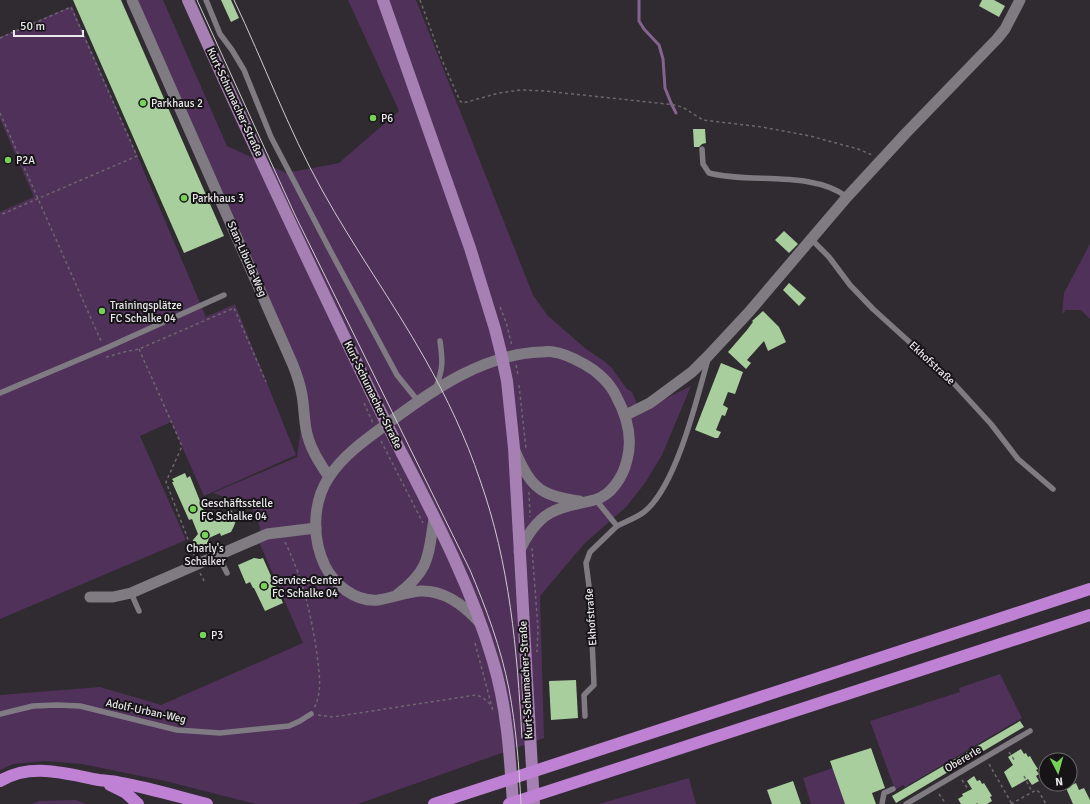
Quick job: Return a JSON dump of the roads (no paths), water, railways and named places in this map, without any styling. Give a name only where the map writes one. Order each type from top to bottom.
[{"type":"highway","points":[[434,804],[1090,589]]},
{"type":"highway","points":[[509,804],[1090,615]]},
{"type":"highway","points":[[0,781],[23,773],[44,770],[63,772],[98,780],[120,782],[207,804]]},
{"type":"highway","points":[[98,780],[126,794],[138,804]]},
{"type":"main road","name":"Kurt-Schumacher-Straße","points":[[188,0],[296,237],[450,550],[472,599],[494,663],[503,702],[507,729],[513,804]]},
{"type":"main road","name":"Kurt-Schumacher-Straße","points":[[383,0],[470,248],[495,329],[507,381],[514,448],[534,804]]},
{"type":"street","name":"Stan-Libuda-Weg","points":[[132,0],[293,365],[299,380],[306,430],[310,443],[316,457],[329,477]]},
{"type":"street","name":"Ekhofstraße","points":[[626,416],[650,403],[692,372],[709,355],[749,312],[881,159],[997,39],[1005,29],[1020,0]]},
{"type":"street","points":[[481,624],[464,607],[450,598],[436,593],[420,591],[376,600],[358,597],[346,591],[335,581],[319,550],[316,528],[318,504],[329,477],[345,459],[365,441],[418,401],[436,389],[466,373],[505,357],[528,353],[553,352],[572,357],[588,366],[604,378],[615,393],[626,416],[630,439],[628,459],[621,477],[610,491],[596,500],[565,506],[548,514],[524,541],[519,552]]},
{"type":"street","points":[[514,448],[519,462],[530,478],[543,492],[556,497],[583,502]]},
{"type":"street","points":[[394,597],[409,586],[418,576],[426,562],[434,519]]},
{"type":"street","points":[[90,597],[113,597],[131,593],[267,534],[316,528]]},
{"type":"lane","points":[[206,0],[220,34],[244,70],[271,137],[331,252],[397,375],[418,401]]},
{"type":"lane","points":[[702,149],[704,164],[709,173],[722,176],[802,181],[840,191],[847,197]]},
{"type":"lane","name":"Ekhofstraße","points":[[811,239],[829,257],[850,285],[873,309],[947,376],[991,424],[1018,459],[1052,489]]},
{"type":"lane","points":[[0,392],[104,349],[224,295]]},
{"type":"lane","points":[[436,389],[441,374],[443,361],[440,342]]},
{"type":"lane","name":"Ekhofstraße","points":[[585,716],[584,695],[594,685],[590,594],[586,563],[590,552],[617,526],[644,512],[656,498],[667,480],[678,456],[709,355]]},
{"type":"lane","points":[[596,500],[617,526]]},
{"type":"lane","points":[[218,555],[227,573]]},
{"type":"lane","points":[[131,593],[139,611]]},
{"type":"lane","name":"Adolf-Urban-Weg","points":[[0,714],[33,706],[80,706],[177,730],[220,733],[289,726],[311,714]]},
{"type":"lane","name":"Obererle","points":[[906,804],[1030,731]]},
{"type":"lane","points":[[882,804],[884,793],[893,789]]},
{"type":"waterway","points":[[639,0],[639,21],[644,29],[659,45],[663,59],[665,88],[676,113]]},
{"type":"tram line","points":[[197,0],[295,215],[476,584],[497,643],[506,674],[514,718],[521,804]]},
{"type":"tram line","points":[[234,0],[287,120],[322,190],[334,212],[425,359],[441,388],[469,449],[490,512],[499,544],[505,576],[518,672],[522,738]]},
{"type":"place","name":"Parkhaus 2","points":[[143,103]]},
{"type":"place","name":"P6","points":[[373,118]]},
{"type":"place","name":"P2A","points":[[8,160]]},
{"type":"place","name":"Parkhaus 3","points":[[184,198]]},
{"type":"place","name":"Trainingsplätze FC Schalke 04","points":[[102,311]]},
{"type":"place","name":"Geschäftsstelle FC Schalke 04","points":[[193,509]]},
{"type":"place","name":"Charly's Schalker","points":[[205,535]]},
{"type":"place","name":"Service-Center FC Schalke 04","points":[[264,586]]},
{"type":"place","name":"P3","points":[[203,635]]}]
